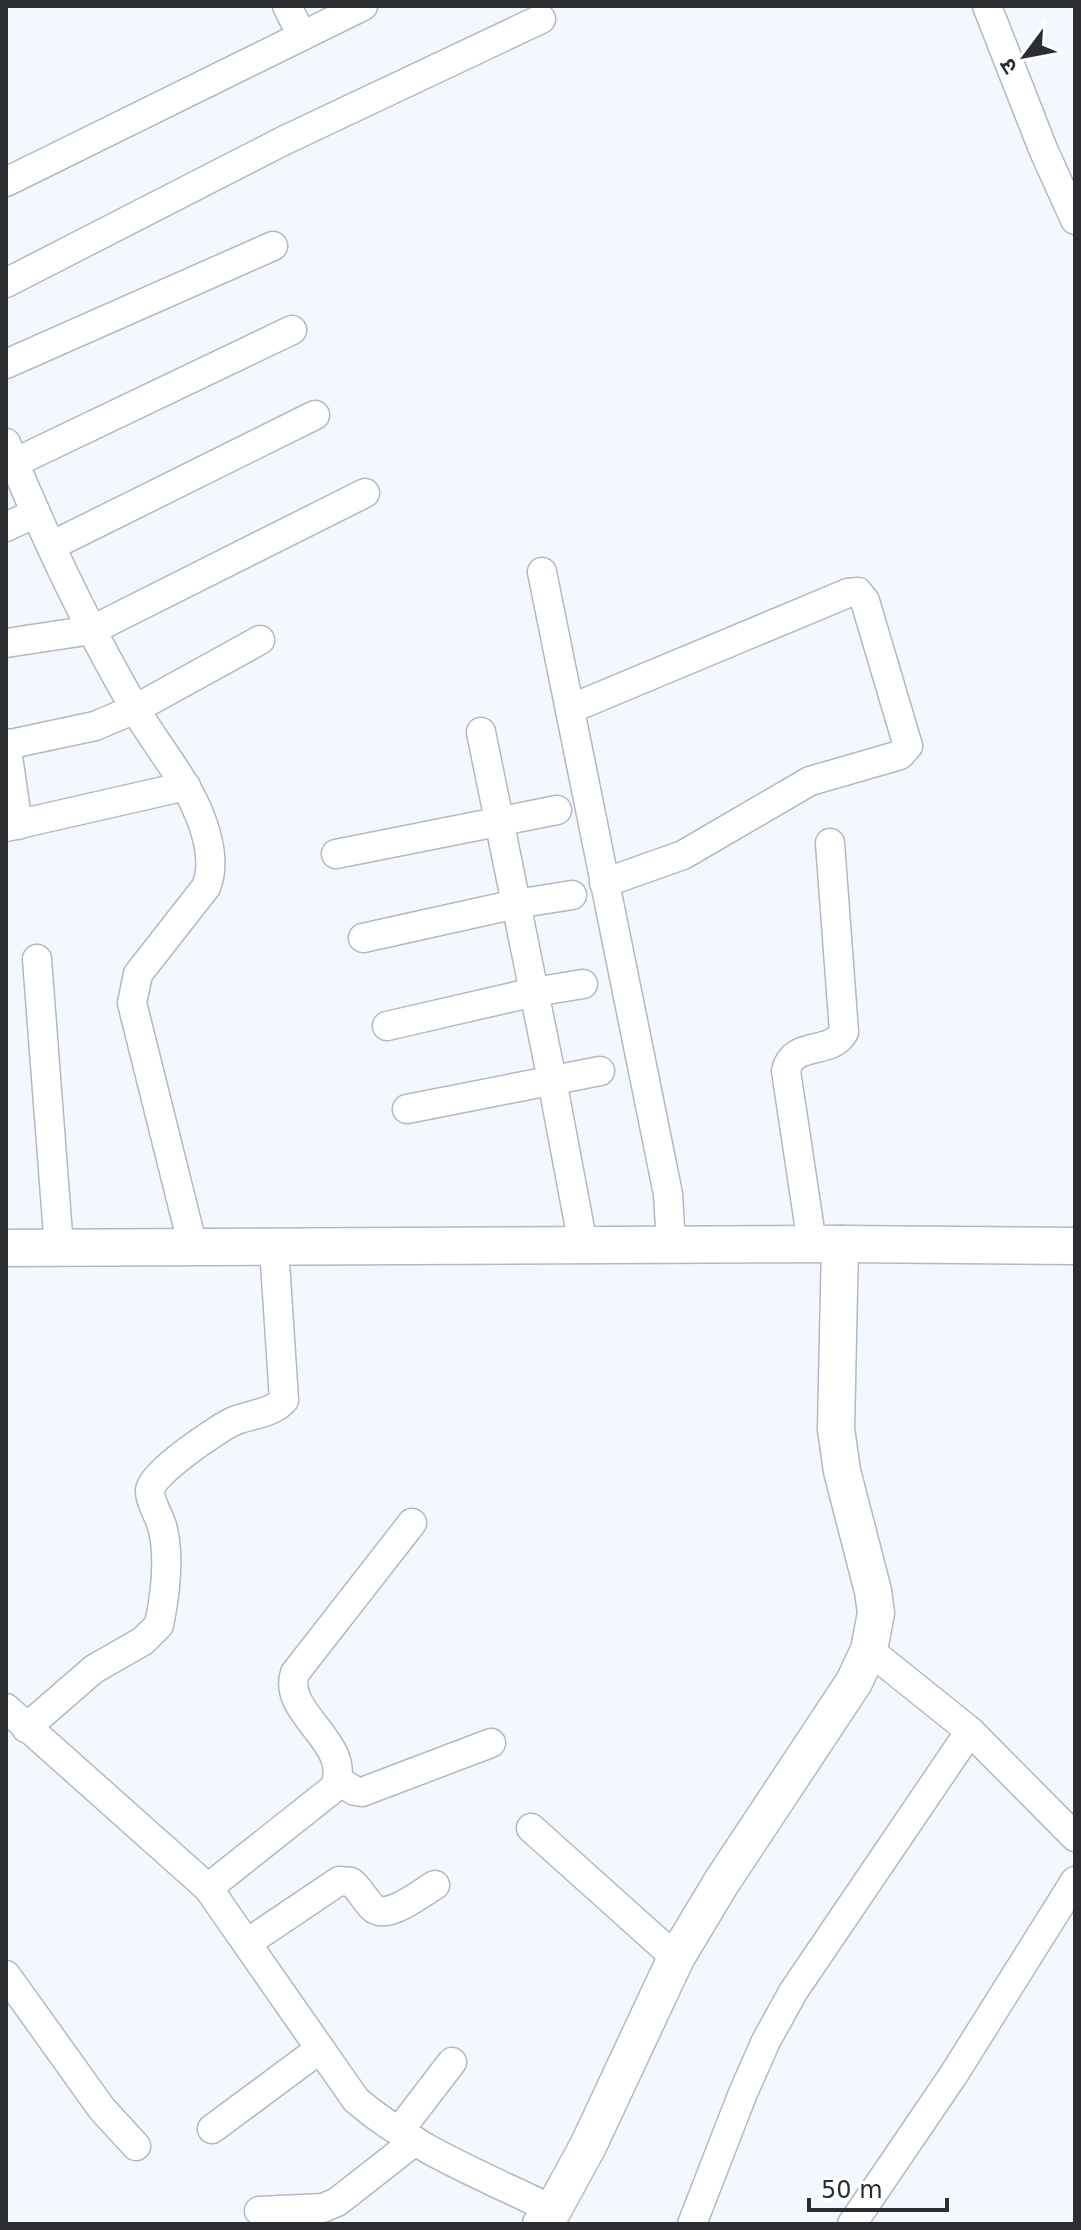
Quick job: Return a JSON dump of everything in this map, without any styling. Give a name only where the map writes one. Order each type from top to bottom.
[{"type":"main road","points":[[6,1248],[57,1218],[186,1221],[276,1265],[581,1231],[826,1244],[1058,1246]]},
{"type":"main road","points":[[547,2217],[588,2146],[676,1958],[721,1883],[854,1682],[876,1626],[873,1591],[842,1471],[836,1429],[826,1244]]},
{"type":"street","points":[[287,6],[302,36]]},
{"type":"street","points":[[6,182],[363,6]]},
{"type":"street","points":[[987,6],[1043,149],[1075,220]]},
{"type":"street","points":[[6,283],[283,141],[541,19]]},
{"type":"street","points":[[6,364],[273,246]]},
{"type":"street","points":[[186,1221],[132,1003],[138,974],[199,898],[210,877],[211,859],[206,832],[186,786],[135,709],[92,630],[10,453],[292,330]]},
{"type":"street","points":[[51,546],[315,415]]},
{"type":"street","points":[[6,643],[92,630],[365,493]]},
{"type":"street","points":[[6,527],[36,513]]},
{"type":"street","points":[[542,572],[668,1194],[670,1234]]},
{"type":"street","points":[[570,709],[848,593],[858,592],[865,601],[908,746],[900,755],[810,781],[683,855],[604,883]]},
{"type":"street","points":[[186,786],[12,826],[6,745],[77,731],[135,709],[260,640]]},
{"type":"street","points":[[481,732],[581,1231]]},
{"type":"street","points":[[336,854],[557,810]]},
{"type":"street","points":[[826,1244],[786,1071],[788,1061],[794,1055],[835,1043],[844,1032],[830,843]]},
{"type":"street","points":[[363,938],[516,904],[572,895]]},
{"type":"street","points":[[37,959],[57,1218]]},
{"type":"street","points":[[387,1026],[534,992],[583,984]]},
{"type":"street","points":[[407,1109],[600,1071]]},
{"type":"street","points":[[276,1265],[284,1400],[274,1409],[232,1422],[151,1483],[150,1491],[166,1550],[159,1625],[143,1641],[16,1718],[208,1888],[356,2100],[407,2136],[547,2217]]},
{"type":"street","points":[[208,1888],[327,1795],[337,1780],[339,1770],[335,1756],[297,1699],[292,1682],[295,1673],[412,1523]]},
{"type":"street","points":[[869,1650],[970,1731],[1075,1837]]},
{"type":"street","points":[[692,2224],[749,2080],[793,1992],[970,1731]]},
{"type":"street","points":[[337,1780],[362,1792],[491,1743]]},
{"type":"street","points":[[531,1828],[676,1958]]},
{"type":"street","points":[[247,1943],[339,1881],[351,1882],[370,1906],[383,1912],[392,1911],[435,1885]]},
{"type":"street","points":[[852,2224],[954,2074],[1075,1881]]},
{"type":"street","points":[[6,1975],[102,2109],[136,2146]]},
{"type":"street","points":[[212,2129],[320,2049]]},
{"type":"street","points":[[259,2211],[323,2208],[337,2202],[407,2136],[452,2062]]}]
